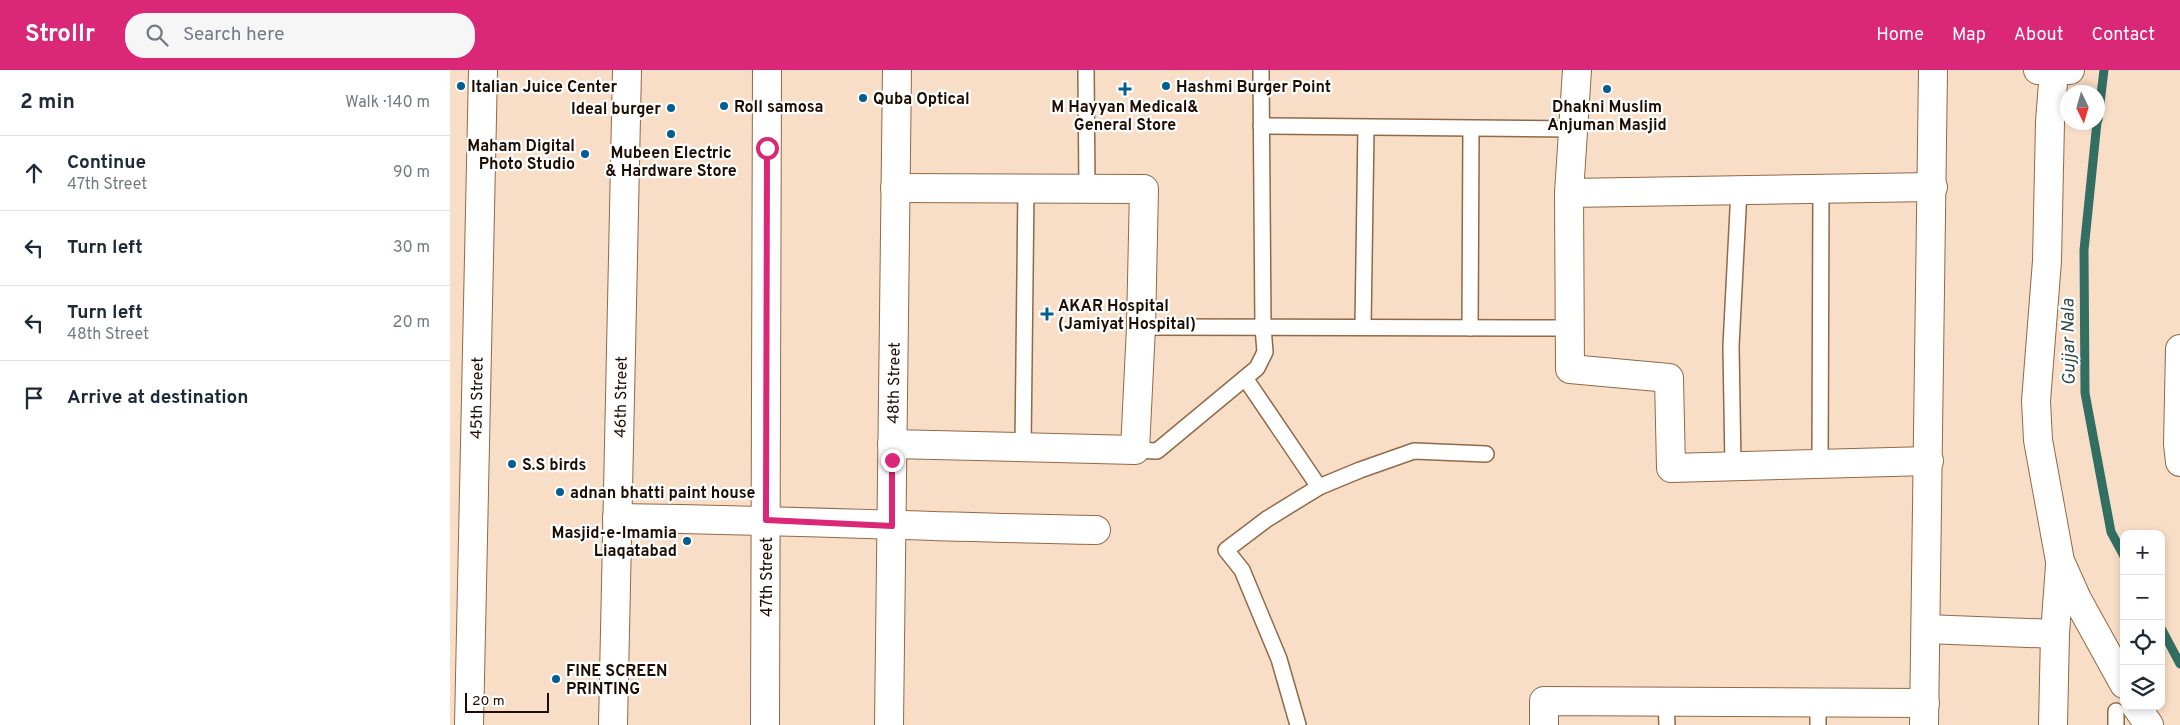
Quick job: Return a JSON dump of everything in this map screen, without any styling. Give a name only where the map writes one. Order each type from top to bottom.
[{"type":"street","name":"45th Street","points":[[470,725],[484,70]]},
{"type":"street","name":"46th Street","points":[[613,725],[627,70]]},
{"type":"street","name":"47th Street","points":[[765,725],[768,70]]},
{"type":"street","name":"48th Street","points":[[889,725],[897,70]]},
{"type":"street","points":[[1577,70],[1568,193],[1570,369],[1668,378],[1671,468],[1928,461]]},
{"type":"street","points":[[1544,725],[1544,701],[1667,713],[1925,714],[1933,70]]},
{"type":"street","points":[[2038,70],[2069,70]]},
{"type":"street","points":[[2054,70],[2050,122],[2047,262],[2036,401],[2038,440],[2060,561],[2077,599],[2120,677]]},
{"type":"street","points":[[892,444],[1135,450],[1141,327],[1144,189],[895,188]]},
{"type":"street","points":[[1568,193],[1932,188]]},
{"type":"street","points":[[2180,349],[2178,444],[2180,462]]},
{"type":"street","points":[[617,518],[766,520],[892,526],[1096,530]]},
{"type":"street","points":[[2053,725],[2055,634],[2060,561]]},
{"type":"street","points":[[1926,629],[2055,634]]},
{"type":"street","points":[[2123,714],[2149,725]]},
{"type":"lane","points":[[1086,70],[1087,189]]},
{"type":"lane","points":[[1135,450],[1157,451],[1258,368],[1265,352],[1263,327],[1261,70]]},
{"type":"lane","points":[[1261,126],[1573,129]]},
{"type":"lane","points":[[1363,327],[1366,128]]},
{"type":"lane","points":[[1470,328],[1471,128]]},
{"type":"lane","points":[[1023,447],[1026,188]]},
{"type":"lane","points":[[1820,189],[1820,464]]},
{"type":"lane","points":[[1733,467],[1731,346],[1739,190]]},
{"type":"lane","points":[[1141,327],[1570,328]]},
{"type":"lane","points":[[1245,378],[1319,487]]},
{"type":"lane","points":[[1298,725],[1279,659],[1242,570],[1226,550],[1267,519],[1319,487],[1360,470],[1414,451],[1486,454]]},
{"type":"waterway","name":"Gujjar Nala","points":[[2102,85],[2104,70]]},
{"type":"waterway","name":"Gujjar Nala","points":[[2096,130],[2084,250],[2085,393],[2111,532],[2120,549]]},
{"type":"waterway","name":"Gujjar Nala","points":[[2165,636],[2180,664]]},
{"type":"place","name":"Italian Juice Center","points":[[461,86]]},
{"type":"place","name":"Hashmi Burger Point","points":[[1166,86]]},
{"type":"place","name":"M Hayyan Medical& General Store","points":[[1125,89]]},
{"type":"place","name":"Dhakni Muslim Anjuman Masjid","points":[[1607,89]]},
{"type":"place","name":"Quba Optical","points":[[863,98]]},
{"type":"place","name":"Roll samosa","points":[[724,106]]},
{"type":"place","name":"Ideal burger","points":[[671,108]]},
{"type":"place","name":"Mubeen Electric & Hardware Store","points":[[671,134]]},
{"type":"place","name":"Maham Digital Photo Studio","points":[[585,154]]},
{"type":"place","name":"AKAR Hospital (Jamiyat Hospital)","points":[[1047,314]]},
{"type":"place","name":"S.S birds","points":[[512,464]]},
{"type":"place","name":"adnan bhatti paint house","points":[[560,492]]},
{"type":"place","name":"Masjid-e-Imamia Liaqatabad","points":[[687,541]]},
{"type":"place","name":"FINE SCREEN PRINTING","points":[[556,679]]},
{"type":"route","points":[[767,148],[766,520],[892,526],[892,460]]}]
